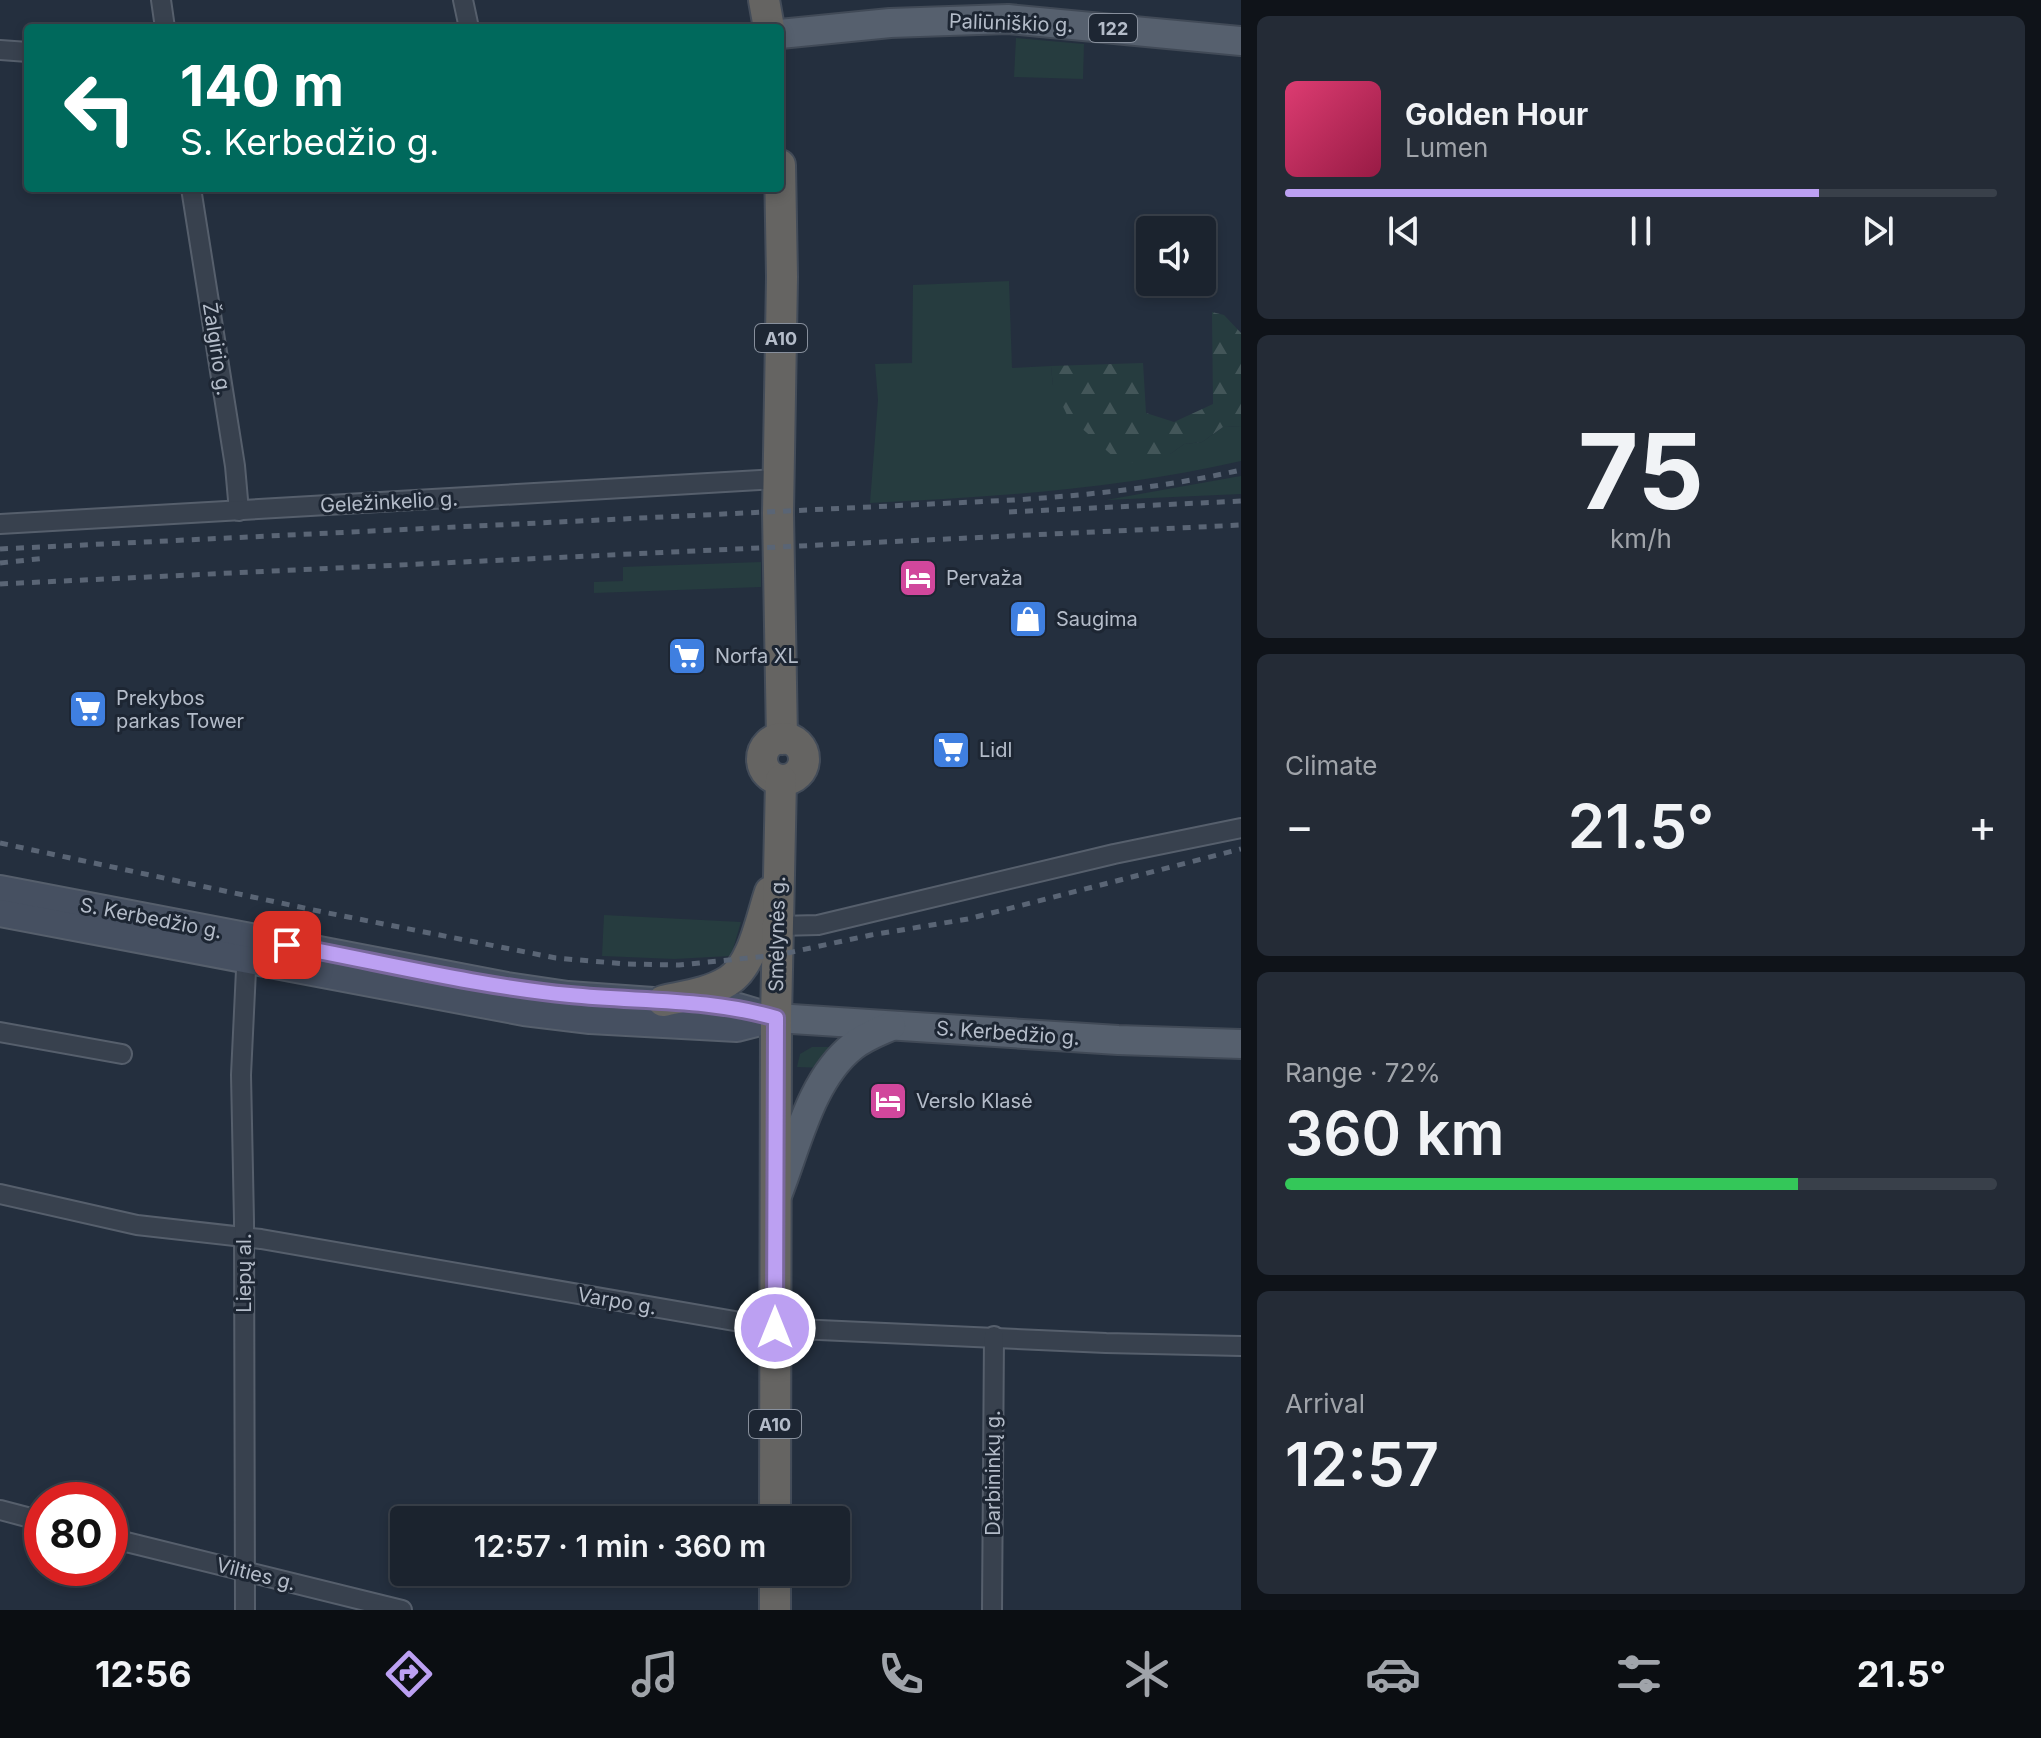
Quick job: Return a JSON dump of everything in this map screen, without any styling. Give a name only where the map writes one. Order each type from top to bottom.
[{"type":"highway","points":[[764,0],[768,24]]},
{"type":"highway","name":"Smėlynės g.","points":[[775,1506],[776,1018],[781,780],[798,774],[804,757],[794,741],[782,739],[778,479],[780,192]]},
{"type":"highway","points":[[663,1001],[707,991],[735,976],[754,942],[778,868]]},
{"type":"highway","points":[[775,1586],[775,1610]]},
{"type":"main road","name":"Paliūniškio g.","points":[[784,34],[890,23],[1008,19],[1241,41]]},
{"type":"main road","name":"S. Kerbedžio g.","points":[[0,889],[496,1007],[576,1018],[737,1028],[776,1018]]},
{"type":"main road","name":"S. Kerbedžio g.","points":[[0,913],[568,995],[738,1007],[776,1018],[1118,1040],[1241,1044]]},
{"type":"main road","points":[[776,1198],[808,1113],[832,1069],[851,1047],[892,1025]]},
{"type":"street","points":[[161,0],[164,24]]},
{"type":"street","points":[[463,0],[468,24]]},
{"type":"street","points":[[0,50],[24,52]]},
{"type":"street","name":"Žalgirio g.","points":[[192,192],[235,466],[239,511]]},
{"type":"street","name":"Geležinkelio g.","points":[[0,524],[778,479]]},
{"type":"street","points":[[778,926],[818,925],[1114,854],[1241,828]]},
{"type":"street","name":"Liepų al.","points":[[245,1610],[241,1075],[247,948]]},
{"type":"street","points":[[0,1032],[122,1054]]},
{"type":"street","name":"Varpo g.","points":[[0,1194],[137,1225],[244,1237],[775,1328],[1241,1346]]},
{"type":"street","name":"Darbininkų g.","points":[[992,1610],[994,1336]]},
{"type":"street","points":[[0,1510],[24,1516]]},
{"type":"street","name":"Vilties g.","points":[[128,1542],[402,1610]]},
{"type":"green space","points":[[1016,38],[1084,44],[1083,79],[1014,77]]},
{"type":"green space","points":[[1009,281],[1012,368],[1051,366],[1053,385],[1170,454],[1184,444],[1202,442],[1223,427],[1241,426],[1241,461],[1103,485],[870,503],[878,400],[875,364],[912,363],[913,285]]},
{"type":"green space","points":[[1212,312],[1224,315],[1241,333],[1241,426],[1223,427],[1202,442],[1184,444],[1170,454],[1141,464],[1116,459],[1067,415],[1053,385],[1051,366],[1143,363],[1146,413],[1174,422],[1213,404]]},
{"type":"green space","points":[[1241,476],[1241,494],[1106,500],[1235,477]]},
{"type":"green space","points":[[761,562],[761,587],[594,593],[594,582],[623,581],[623,567]]},
{"type":"green space","points":[[604,915],[741,922],[731,956],[674,959],[602,956]]},
{"type":"green space","points":[[812,1047],[841,1047],[824,1068],[797,1067],[800,1054]]},
{"type":"railway","points":[[0,549],[1014,500],[1128,490],[1241,470]]},
{"type":"railway","points":[[1009,512],[1241,501]]},
{"type":"railway","points":[[0,584],[1241,525]]},
{"type":"railway","points":[[0,563],[46,558]]},
{"type":"railway","points":[[0,843],[556,958],[679,965],[778,955],[968,919],[1241,849]]},
{"type":"place","name":"Pervaža","points":[[918,578]]},
{"type":"place","name":"Saugima","points":[[1028,619]]},
{"type":"place","name":"Norfa XL","points":[[687,656]]},
{"type":"place","name":"Prekybos parkas Tower","points":[[88,709]]},
{"type":"place","name":"Lidl","points":[[951,750]]},
{"type":"place","name":"Verslo Klasė","points":[[888,1101]]},
{"type":"route","points":[[287,945],[507,986],[568,995],[738,1007],[776,1018],[775,1328]]}]
